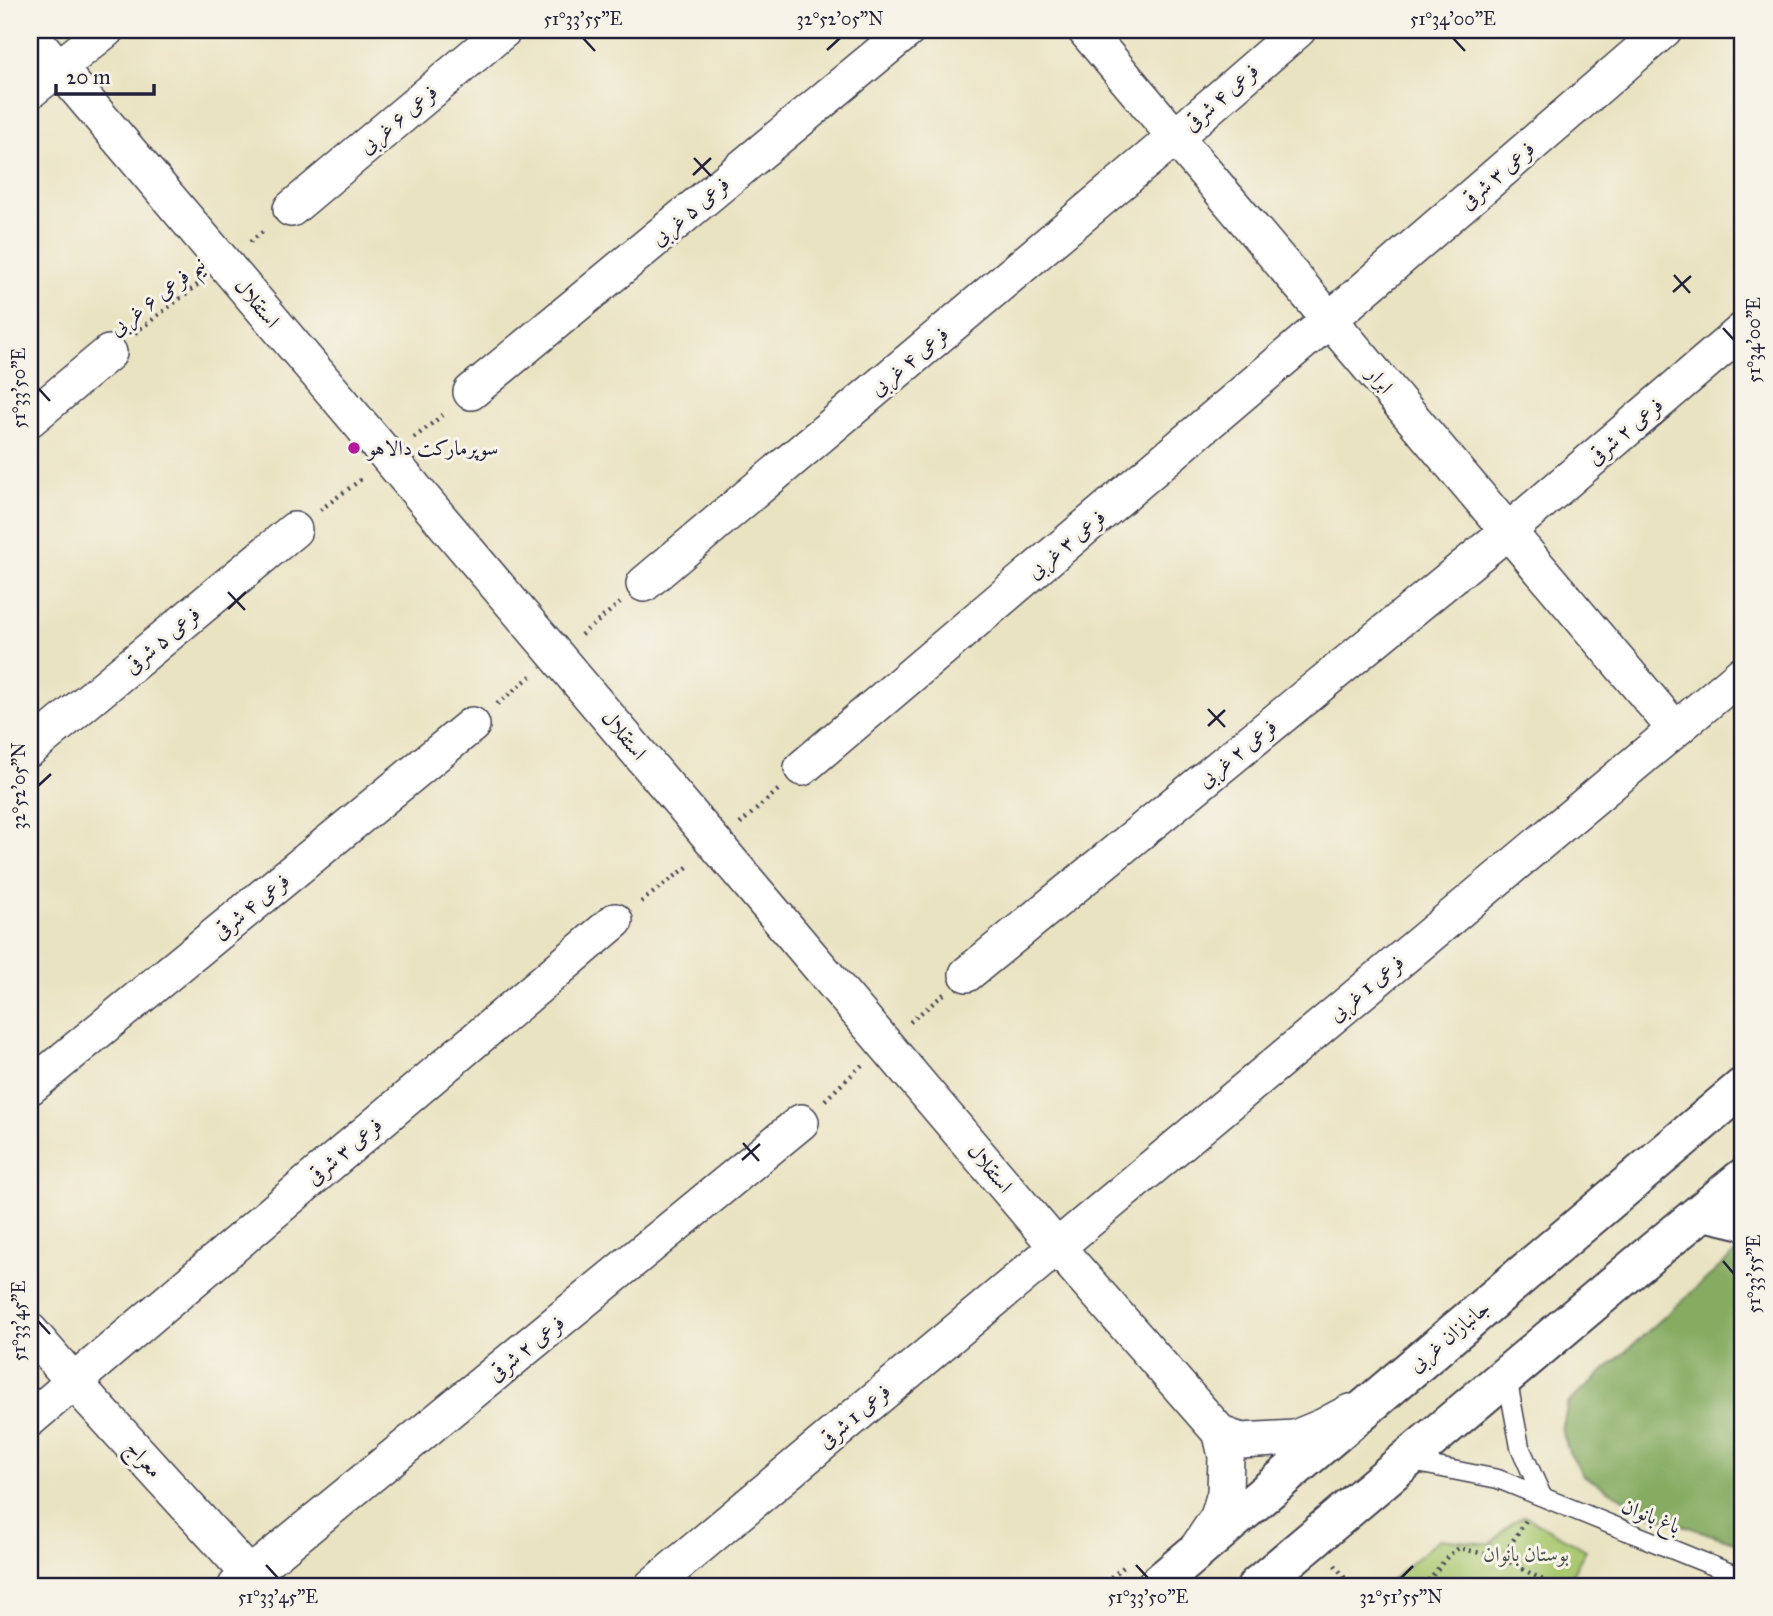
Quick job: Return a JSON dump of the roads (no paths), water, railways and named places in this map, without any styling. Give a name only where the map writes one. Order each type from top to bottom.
[{"type":"main road","name":"جانبازان غربی","points":[[1156,1586],[1743,1087]]},
{"type":"main road","points":[[1257,1586],[1743,1178]]},
{"type":"main road","points":[[1705,1211],[1743,1220]]},
{"type":"street","points":[[30,91],[106,30]]},
{"type":"street","name":"فرعی ۶ غربی","points":[[291,209],[504,30]]},
{"type":"street","name":"فرعی ۵ غربی","points":[[471,392],[908,30]]},
{"type":"street","name":"ابرار","points":[[1085,30],[1675,729]]},
{"type":"street","name":"فرعی ۴ شرقی","points":[[1175,137],[1298,30]]},
{"type":"street","name":"فرعی ۳ شرقی","points":[[1329,320],[1664,30]]},
{"type":"street","name":"استقلال","points":[[30,34],[1056,1247],[1221,1434]]},
{"type":"street","name":"فرعی ۴ غربی","points":[[644,584],[1175,137]]},
{"type":"street","name":"فرعی ۳ غربی","points":[[802,768],[1329,320]]},
{"type":"street","name":"فرعی ۲ شرقی","points":[[1508,531],[1743,330]]},
{"type":"street","points":[[30,419],[109,353]]},
{"type":"street","name":"فرعی ۵ شرقی","points":[[30,749],[294,530]]},
{"type":"street","name":"فرعی ۲ غربی","points":[[967,974],[1508,531]]},
{"type":"street","name":"فرعی 1 غربی","points":[[1056,1247],[1743,673]]},
{"type":"street","name":"فرعی ۴ شرقی","points":[[30,1087],[472,725]]},
{"type":"street","name":"فرعی ۳ شرقی","points":[[74,1382],[615,921]]},
{"type":"street","name":"فرعی ۲ شرقی","points":[[249,1582],[801,1122]]},
{"type":"street","name":"فرعی 1 شرقی","points":[[652,1586],[1056,1247]]},
{"type":"street","name":"معراج","points":[[30,1331],[249,1582]]},
{"type":"street","points":[[30,1419],[74,1382]]},
{"type":"street","points":[[1221,1434],[1241,1441],[1295,1438],[1371,1402]]},
{"type":"street","points":[[1196,1550],[1218,1517],[1225,1493],[1226,1455],[1221,1434]]},
{"type":"lane","points":[[1507,1377],[1520,1447],[1542,1496]]},
{"type":"lane","name":"باغ بانوان","points":[[1407,1461],[1498,1479],[1743,1578]]},
{"type":"place","name":"سوپرمارکت دالاهو","points":[[354,448]]},
{"type":"park label","name":"بوستان بانوان","points":[[1526,1554]]}]
